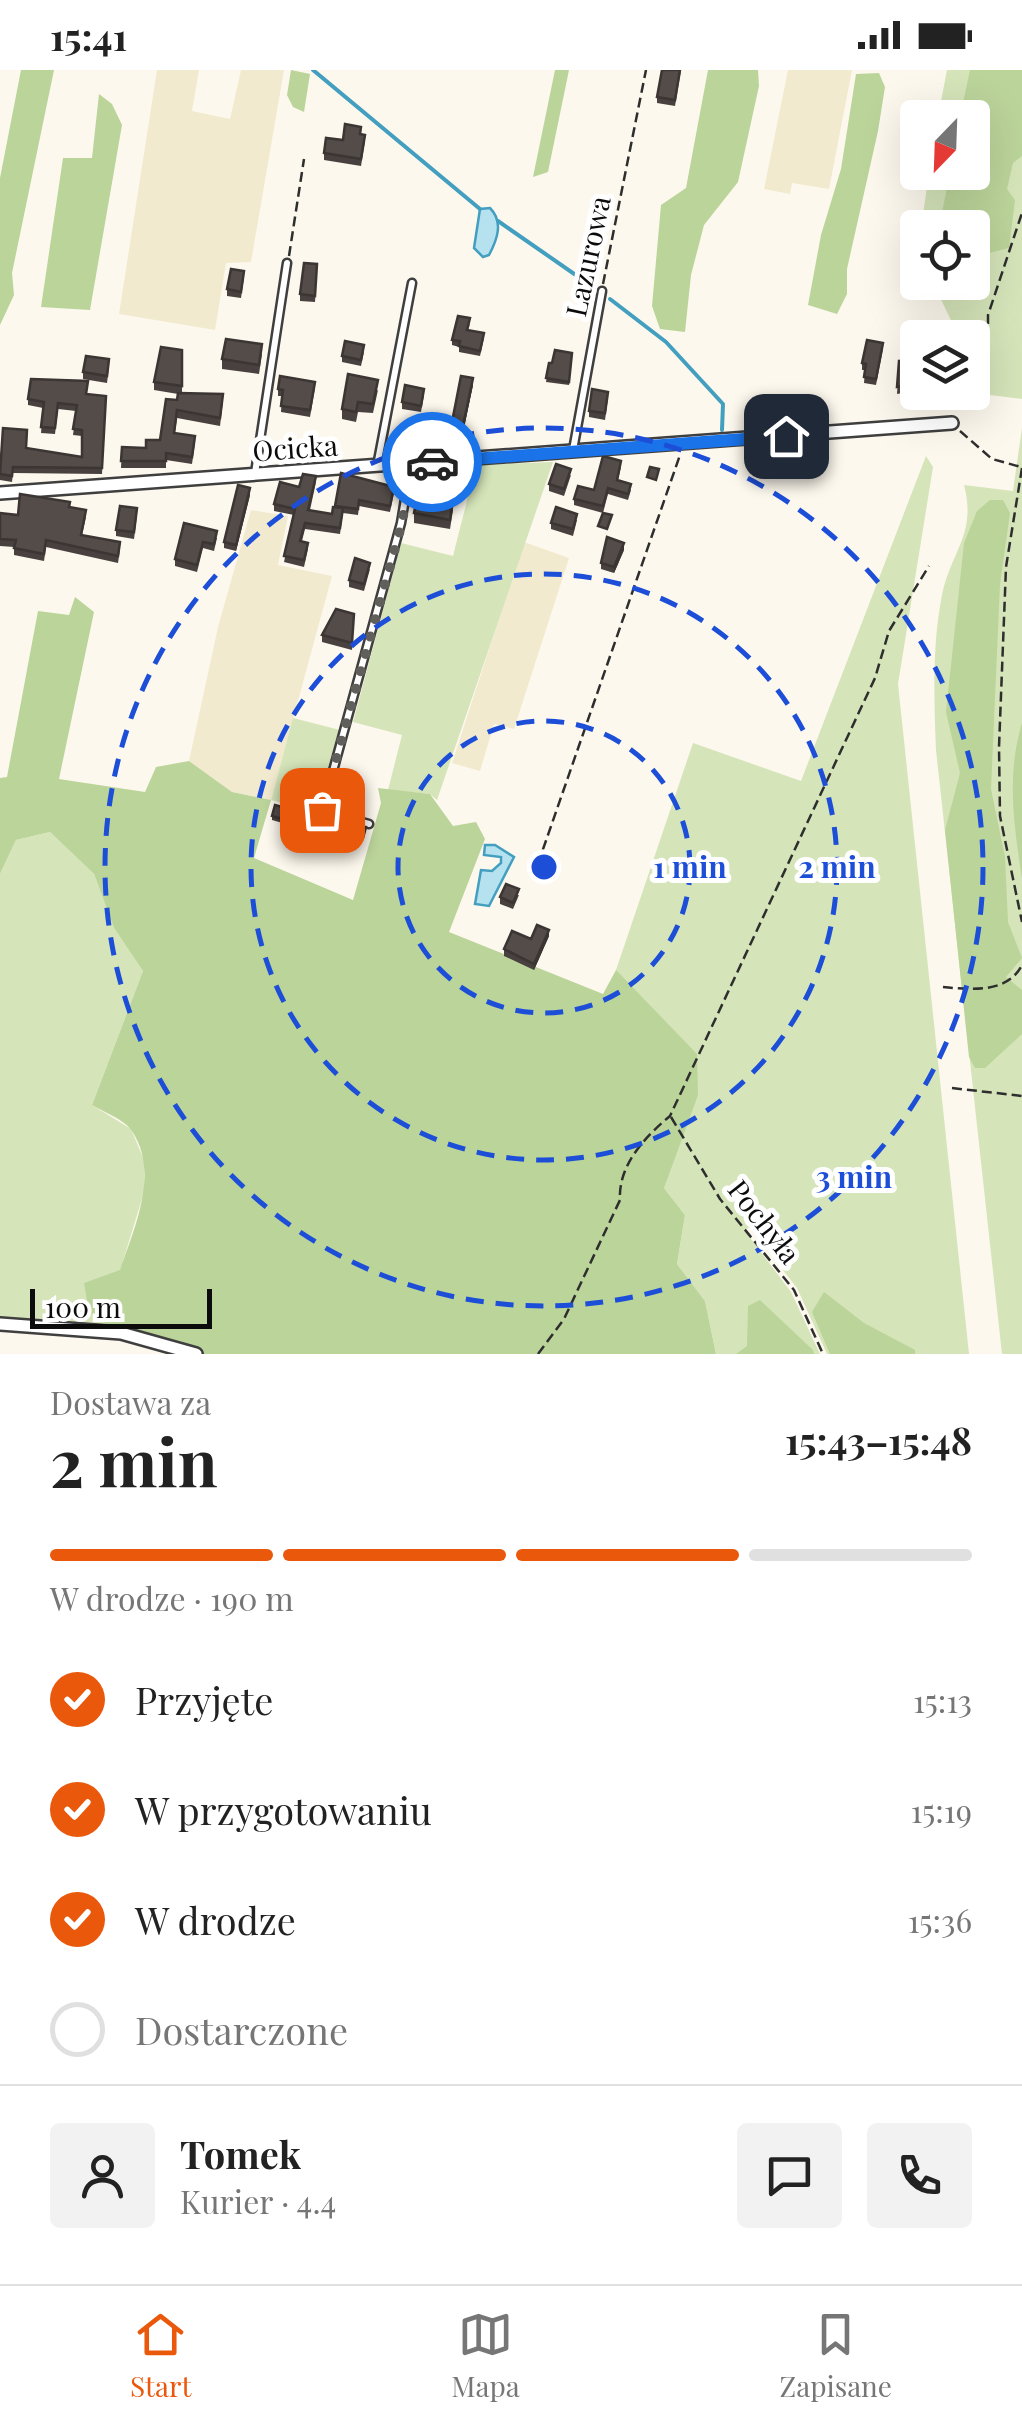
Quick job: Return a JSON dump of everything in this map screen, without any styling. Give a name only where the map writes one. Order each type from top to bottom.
[{"type":"street","name":"Ocicka","points":[[0,493],[952,424]]},
{"type":"street","points":[[0,1324],[121,1333],[194,1354]]},
{"type":"lane","points":[[254,474],[288,263]]},
{"type":"lane","points":[[377,466],[412,283]]},
{"type":"lane","name":"Lazurowa","points":[[572,452],[602,290]]},
{"type":"lane","points":[[369,824],[322,810],[402,523],[411,463]]},
{"type":"path","name":"Lazurowa","points":[[602,290],[646,70]]},
{"type":"path","points":[[288,263],[304,159]]},
{"type":"path","points":[[988,320],[1020,230],[1022,213]]},
{"type":"path","points":[[952,424],[992,459],[1020,467],[1006,567],[999,746],[1000,816],[1022,922]]},
{"type":"path","points":[[533,878],[681,457],[679,444]]},
{"type":"path","points":[[538,1354],[564,1320],[620,1200],[619,1184],[642,1140],[670,1116],[875,678],[889,631],[929,566]]},
{"type":"path","points":[[942,987],[1002,986],[1014,980],[1022,964]]},
{"type":"path","points":[[952,1088],[1022,1096]]},
{"type":"path","name":"Pochyła","points":[[670,1116],[720,1199],[794,1290],[823,1354]]},
{"type":"shaded area","points":[[157,70],[199,70],[192,111],[230,119],[241,70],[284,70],[251,262],[226,263],[215,330],[119,314]]},
{"type":"shaded area","points":[[788,70],[852,70],[829,189],[792,183],[790,194],[764,189]]},
{"type":"shaded area","points":[[251,510],[288,516],[278,565],[332,576],[271,800],[232,792],[189,761],[218,627]]},
{"type":"shaded area","points":[[524,542],[569,558],[514,729],[494,724],[480,771],[452,763]]},
{"type":"green space","points":[[21,70],[54,70],[12,273],[14,295],[0,325],[0,178]]},
{"type":"green space","points":[[291,70],[310,74],[304,112],[293,107],[287,95]]},
{"type":"green space","points":[[555,70],[569,70],[548,172],[533,177]]},
{"type":"green space","points":[[708,70],[758,70],[759,86],[738,182],[704,225],[691,275],[685,332],[660,329],[652,306],[661,205],[686,188]]},
{"type":"green space","points":[[947,70],[1022,70],[1022,399],[990,395],[990,320],[951,320],[941,300],[990,300],[990,210],[924,210],[927,190],[990,190],[990,100],[941,100]]},
{"type":"green space","points":[[970,70],[1022,70],[1022,156],[1013,163],[1007,189],[1015,200],[1009,248],[990,253],[990,210],[942,210],[947,190],[990,190],[990,100],[964,100]]},
{"type":"green space","points":[[879,73],[885,87],[878,131],[847,269],[847,294],[837,314],[808,305],[821,235],[841,169],[856,74]]},
{"type":"green space","points":[[99,94],[112,104],[122,125],[90,310],[41,307],[63,158],[92,158]]},
{"type":"green space","points":[[1022,428],[1022,1354],[1002,1354],[936,750],[935,672],[942,595],[965,530],[964,485],[1013,491]]},
{"type":"green space","points":[[926,456],[933,467],[898,684],[969,1354],[827,1354],[797,1288],[749,1227],[745,1231],[791,1292],[820,1354],[716,1354],[705,1301],[677,1264],[685,1215],[664,1188],[672,1159],[616,970],[693,743],[801,781]]},
{"type":"green space","points":[[553,462],[437,800],[430,794],[388,790],[402,735],[353,722],[401,543],[453,556],[476,465]]},
{"type":"green space","points":[[990,500],[1003,500],[1010,513],[1000,584],[991,789],[1005,857],[1008,922],[1022,958],[1006,977],[1022,990],[1022,1034],[985,1068],[975,1068],[969,1057],[945,830],[960,773],[946,712],[964,543],[977,511]]},
{"type":"green space","points":[[75,597],[94,612],[59,779],[145,792],[156,767],[189,761],[232,792],[271,800],[254,858],[353,900],[381,803],[378,788],[430,794],[453,826],[476,822],[485,839],[449,932],[603,994],[616,970],[697,1054],[698,1095],[664,1188],[685,1215],[677,1264],[705,1301],[716,1354],[196,1354],[121,1333],[89,1312],[84,1283],[120,1270],[142,1201],[144,1165],[132,1131],[92,1105],[143,971],[114,928],[94,874],[50,832],[16,840],[0,874],[0,778],[7,777],[38,611],[69,615]]},
{"type":"green space","points":[[293,718],[340,730],[318,809],[313,811],[271,800]]},
{"type":"green space","points":[[1022,723],[1022,879],[1013,781]]},
{"type":"green space","points":[[50,832],[94,874],[114,928],[143,971],[92,1105],[131,1129],[144,1160],[144,1192],[120,1271],[121,1333],[0,1324],[0,874],[16,840]]},
{"type":"green space","points":[[824,1292],[864,1323],[915,1350],[915,1354],[830,1354],[812,1312]]},
{"type":"green space","points":[[760,1300],[814,1354],[736,1354],[747,1346],[748,1306]]},
{"type":"water","points":[[490,208],[498,231],[489,255],[483,257],[474,248],[480,209]]},
{"type":"water","points":[[485,845],[495,845],[514,857],[489,906],[475,904],[481,870],[492,871],[501,863],[501,857],[484,855]]},
{"type":"building","points":[[662,70],[680,70],[675,100],[657,97]]},
{"type":"building","points":[[345,124],[361,127],[360,134],[365,135],[361,159],[324,153],[326,138],[343,140]]},
{"type":"building","points":[[304,263],[317,264],[315,296],[300,294]]},
{"type":"building","points":[[231,269],[244,271],[241,292],[227,289]]},
{"type":"building","points":[[458,316],[470,318],[467,330],[484,333],[480,351],[459,346],[460,341],[452,340]]},
{"type":"building","points":[[226,339],[262,344],[259,365],[222,359]]},
{"type":"building","points":[[867,340],[883,343],[876,379],[864,377],[866,364],[862,363]]},
{"type":"building","points":[[345,341],[364,345],[361,360],[342,356]]},
{"type":"building","points":[[161,347],[182,350],[182,386],[154,382]]},
{"type":"building","points":[[555,350],[572,353],[569,382],[546,378]]},
{"type":"building","points":[[86,356],[109,359],[107,376],[83,372]]},
{"type":"building","points":[[348,374],[378,380],[373,404],[358,402],[356,412],[342,409]]},
{"type":"building","points":[[280,376],[315,382],[310,410],[281,406]]},
{"type":"building","points":[[461,376],[473,378],[460,440],[441,437],[444,420],[452,422]]},
{"type":"building","points":[[31,379],[88,381],[86,394],[106,396],[102,468],[13,467],[12,476],[0,474],[3,428],[27,430],[26,448],[82,457],[82,430],[73,429],[77,405],[58,403],[55,428],[41,427],[44,402],[28,399]]},
{"type":"building","points":[[405,385],[424,389],[421,406],[402,402]]},
{"type":"building","points":[[592,389],[608,392],[605,413],[589,411]]},
{"type":"building","points":[[178,393],[223,394],[220,418],[177,410],[174,433],[195,436],[192,457],[166,453],[166,461],[121,461],[122,447],[146,448],[146,440],[160,440],[166,399],[177,400]]},
{"type":"building","points":[[603,456],[621,461],[617,480],[631,484],[628,494],[608,488],[603,506],[574,499],[578,486],[594,490]]},
{"type":"building","points":[[556,464],[571,469],[564,489],[549,484]]},
{"type":"building","points":[[650,467],[659,469],[656,480],[647,477]]},
{"type":"building","points":[[341,473],[394,487],[390,506],[359,500],[358,509],[335,506]]},
{"type":"building","points":[[303,474],[316,476],[308,510],[332,514],[333,507],[343,508],[340,528],[305,523],[300,541],[308,543],[304,560],[284,556],[295,509],[274,504],[280,482],[299,487]]},
{"type":"building","points":[[420,482],[432,484],[430,496],[453,500],[450,520],[414,513]]},
{"type":"building","points":[[238,485],[250,488],[236,545],[224,542]]},
{"type":"building","points":[[20,494],[70,502],[69,507],[86,510],[81,535],[120,542],[118,556],[46,540],[44,554],[14,548],[16,540],[0,539],[0,513],[18,515]]},
{"type":"building","points":[[120,506],[137,508],[134,532],[116,530]]},
{"type":"building","points":[[556,507],[577,514],[573,529],[551,523]]},
{"type":"building","points":[[603,513],[612,515],[607,529],[598,526]]},
{"type":"building","points":[[184,523],[217,531],[214,544],[203,542],[197,565],[175,559]]},
{"type":"building","points":[[607,537],[624,543],[614,567],[601,563]]},
{"type":"building","points":[[355,558],[370,563],[364,584],[349,580]]},
{"type":"building","points":[[336,609],[354,614],[352,643],[322,635]]},
{"type":"building","points":[[275,805],[303,813],[300,824],[272,816]]},
{"type":"building","points":[[338,819],[366,827],[363,838],[336,830]]},
{"type":"building","points":[[506,884],[519,889],[513,903],[500,897]]},
{"type":"building","points":[[537,925],[549,930],[534,964],[504,949],[512,931],[531,939]]},
{"type":"waterway","points":[[313,70],[480,209]]},
{"type":"waterway","points":[[498,221],[593,287]]},
{"type":"waterway","points":[[610,299],[666,342],[723,404],[722,430]]},
{"type":"way so far","points":[[322,810],[402,523],[411,463],[432,462]]},
{"type":"route","points":[[432,462],[786,436]]}]
